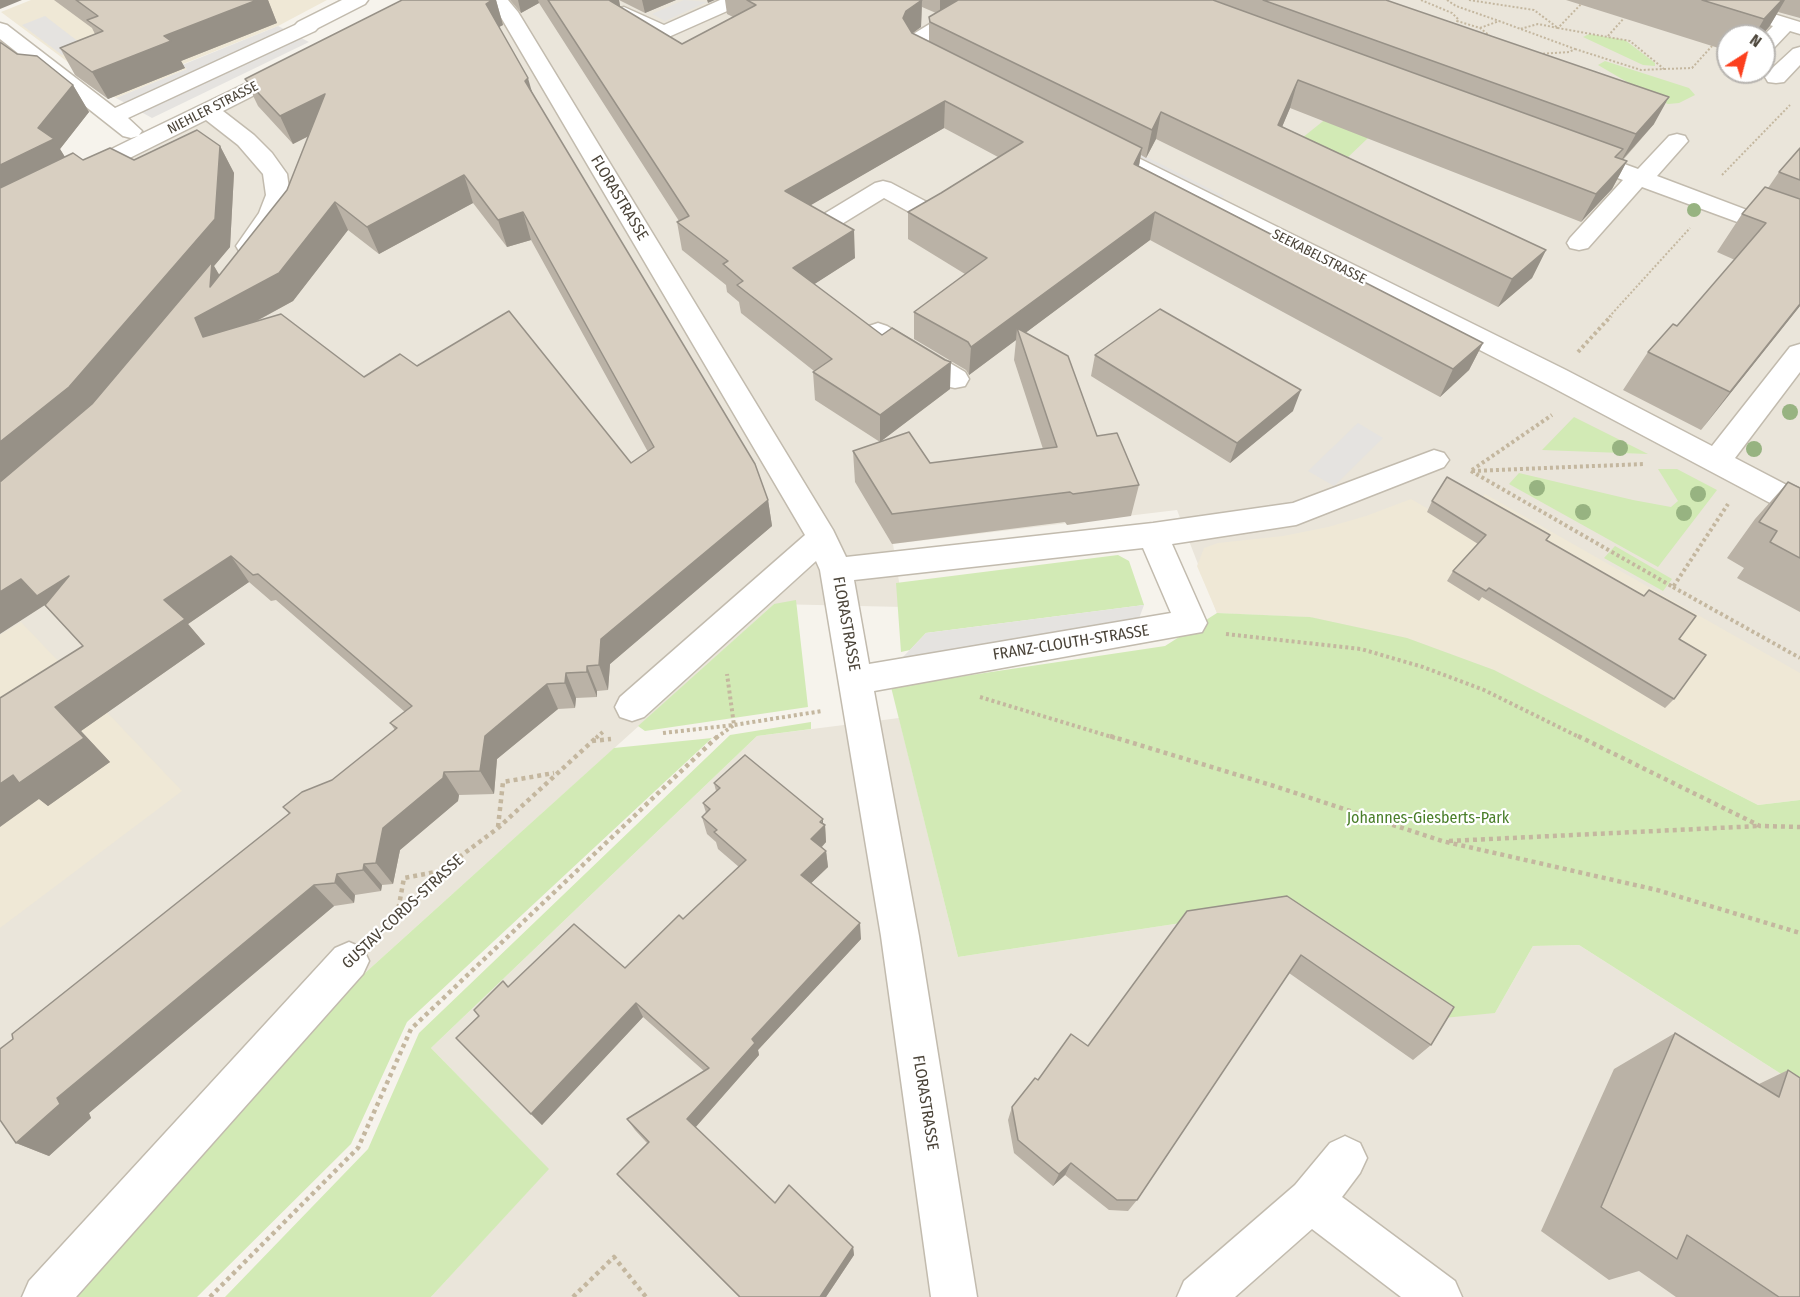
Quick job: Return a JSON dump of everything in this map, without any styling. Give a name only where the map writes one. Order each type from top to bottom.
[{"type":"street","points":[[113,117],[358,0]]},
{"type":"street","name":"FLORASTRASSE","points":[[498,0],[508,12],[822,538],[836,570],[900,936],[954,1297]]},
{"type":"street","points":[[602,2],[664,33],[735,0]]},
{"type":"street","points":[[963,76],[920,54],[915,46],[931,21],[982,0]]},
{"type":"street","points":[[1707,0],[1793,26]]},
{"type":"street","points":[[1776,38],[1793,26]]},
{"type":"street","points":[[0,29],[145,142]]},
{"type":"street","points":[[1776,77],[1800,53]]},
{"type":"street","name":"NIEHLER STRASSE","points":[[0,213],[311,59]]},
{"type":"street","points":[[209,111],[246,140],[275,174],[278,195],[271,214],[234,262]]},
{"type":"street","name":"SEEKABELSTRASSE","points":[[1079,135],[1556,377],[1800,505]]},
{"type":"street","points":[[1579,243],[1677,141]]},
{"type":"street","points":[[1560,149],[1800,238]]},
{"type":"street","points":[[823,225],[883,188],[931,214]]},
{"type":"street","points":[[878,332],[955,379]]},
{"type":"street","points":[[1717,460],[1800,353]]},
{"type":"street","points":[[836,570],[1153,535],[1296,514],[1434,460]]},
{"type":"street","points":[[1153,535],[1191,623]]},
{"type":"street","points":[[632,707],[822,538]]},
{"type":"street","name":"FRANZ-CLOUTH-STRASSE","points":[[858,693],[1191,623]]},
{"type":"street","name":"GUSTAV-CORDS-STRASSE","points":[[45,1297],[349,961]]},
{"type":"street","points":[[1200,1297],[1311,1201],[1345,1158]]},
{"type":"street","points":[[1311,1201],[1439,1297]]},
{"type":"path","points":[[1420,0],[1452,13],[1458,19],[1457,21]]},
{"type":"path","points":[[1447,0],[1456,6],[1575,49],[1641,70],[1692,68],[1712,46]]},
{"type":"path","points":[[1469,0],[1534,10],[1558,28]]},
{"type":"path","points":[[1501,4],[1506,0]]},
{"type":"path","points":[[1558,28],[1585,0]]},
{"type":"path","points":[[1608,36],[1624,18]]},
{"type":"path","points":[[1450,21],[1480,28],[1500,45]]},
{"type":"path","points":[[1450,27],[1457,21]]},
{"type":"path","points":[[1480,28],[1499,21]]},
{"type":"path","points":[[1520,29],[1538,24],[1630,41],[1664,69]]},
{"type":"path","points":[[1536,54],[1569,52],[1575,49]]},
{"type":"path","points":[[1556,377],[1792,103]]},
{"type":"path","points":[[1471,471],[1584,392]]},
{"type":"path","points":[[1434,460],[1471,471],[1800,658]]},
{"type":"path","points":[[1471,471],[1647,464]]},
{"type":"path","points":[[1672,587],[1747,477]]},
{"type":"path","points":[[1191,623],[1218,634],[1361,649],[1424,668],[1484,690],[1760,826]]},
{"type":"path","points":[[726,672],[734,725]]},
{"type":"path","points":[[662,733],[734,725],[858,693]]},
{"type":"path","points":[[977,696],[1274,786],[1442,841],[1658,890],[1800,933]]},
{"type":"path","name":"GUSTAV-CORDS-STRASSE","points":[[349,961],[442,870],[498,828],[555,773],[632,707]]},
{"type":"path","points":[[210,1297],[358,1148],[411,1029],[716,738],[734,725]]},
{"type":"path","points":[[591,741],[615,739]]},
{"type":"path","points":[[498,828],[503,782],[555,773]]},
{"type":"path","points":[[1442,841],[1760,826],[1800,827]]},
{"type":"path","points":[[397,916],[404,878],[442,870]]},
{"type":"path","points":[[573,1297],[614,1257],[646,1297]]},
{"type":"shaded area","points":[[31,0],[327,0],[278,26],[183,64],[187,69],[116,98],[1,12]]},
{"type":"shaded area","points":[[437,0],[1800,0],[1800,800],[1310,617],[1217,613],[1177,510],[893,544],[903,607],[774,604],[355,982],[233,1113],[77,1297],[0,1297],[0,216]]},
{"type":"shaded area","points":[[684,0],[707,2],[665,21],[652,14]]},
{"type":"shaded area","points":[[45,16],[84,46],[62,55],[22,25]]},
{"type":"shaded area","points":[[278,26],[309,42],[152,118],[116,98],[187,69],[182,65]]},
{"type":"shaded area","points":[[1117,142],[1224,196],[1218,200],[1111,145]]},
{"type":"shaded area","points":[[1358,423],[1383,438],[1334,486],[1308,471]]},
{"type":"shaded area","points":[[1485,494],[1800,673],[1800,800],[1758,805],[1494,670],[1407,638],[1310,617],[1217,613],[1197,566],[1204,548],[1218,543],[1283,536],[1328,527],[1411,499],[1456,525]]},
{"type":"shaded area","points":[[1144,605],[1135,629],[901,659],[926,633]]},
{"type":"shaded area","points":[[21,622],[182,791],[0,928],[0,635]]},
{"type":"shaded area","points":[[899,718],[958,957],[1273,909],[1495,1013],[1533,946],[1579,945],[1800,1086],[1800,1297],[431,1297],[548,1169],[431,1048],[757,736]]},
{"type":"green space","points":[[1589,34],[1625,40],[1655,63],[1655,66],[1643,65],[1583,37]]},
{"type":"green space","points":[[1605,61],[1689,88],[1695,95],[1679,103],[1668,104],[1598,65]]},
{"type":"green space","points":[[1352,98],[1368,138],[1346,159],[1302,138]]},
{"type":"green space","points":[[1574,417],[1648,454],[1542,450]]},
{"type":"green space","points":[[1658,469],[1677,469],[1717,490],[1658,567],[1509,484],[1519,473],[1671,507],[1678,501]]},
{"type":"green space","points":[[1615,546],[1672,579],[1663,591],[1604,558]]},
{"type":"green space","points":[[1118,555],[1129,561],[1144,605],[926,633],[910,650],[901,652],[896,583]]},
{"type":"green space","points":[[796,600],[808,707],[645,731],[638,726],[774,604]]},
{"type":"green space","name":"Johannes-Giesberts-Park","points":[[1217,613],[1310,617],[1407,638],[1494,670],[1758,805],[1800,800],[1800,1086],[1579,945],[1533,946],[1495,1013],[1433,1019],[1273,909],[958,957],[891,687],[1165,646]]},
{"type":"green space","points":[[811,722],[811,729],[757,736],[431,1048],[549,1169],[431,1297],[225,1297],[368,1149],[419,1033],[730,735]]},
{"type":"green space","points":[[712,738],[407,1022],[351,1144],[197,1297],[77,1297],[233,1113],[355,982],[614,748]]},
{"type":"building","points":[[76,0],[257,0],[164,36],[171,41],[92,72],[60,48],[103,31],[87,20],[98,16]]},
{"type":"building","points":[[402,0],[492,0],[486,4],[528,78],[525,81],[755,464],[768,500],[601,639],[599,665],[587,666],[587,672],[566,673],[565,683],[547,684],[485,736],[480,771],[444,772],[443,778],[383,828],[376,863],[364,864],[363,870],[337,874],[335,883],[314,885],[57,1098],[60,1104],[16,1143],[0,1120],[0,1049],[13,1039],[12,1034],[290,813],[283,807],[302,792],[332,780],[397,728],[390,723],[412,706],[258,574],[253,575],[231,556],[164,600],[185,619],[55,707],[84,738],[19,783],[13,775],[0,784],[0,698],[83,646],[45,605],[69,576],[37,596],[21,579],[0,592],[0,482],[92,404],[212,262],[210,287],[287,190],[325,94],[280,116],[245,79]],"holes":[[[464,175],[498,220],[523,212],[654,447],[631,463],[509,311],[417,366],[400,354],[364,377],[281,314],[203,337],[195,318],[279,273],[335,202],[367,227]]]},
{"type":"building","points":[[548,0],[609,0],[682,44],[756,5],[747,0],[922,0],[906,11],[903,18],[912,33],[1142,148],[1134,164],[1483,343],[1453,369],[1155,212],[971,347],[968,342],[914,312],[987,258],[908,212],[1023,142],[945,101],[785,191],[854,230],[793,268],[882,335],[892,328],[951,362],[880,415],[813,372],[832,359],[737,285],[743,281],[723,264],[728,261],[677,222],[689,216]]},
{"type":"building","points":[[958,0],[1213,0],[1623,149],[1615,157],[1627,161],[1596,194],[1298,80],[1278,125],[1546,250],[1512,279],[1161,112],[1152,130],[930,22],[929,17]]},
{"type":"building","points":[[1263,0],[1386,0],[1669,97],[1636,134]]},
{"type":"building","points":[[1702,0],[1782,0],[1764,19]]},
{"type":"building","points":[[0,42],[17,54],[37,56],[73,85],[38,128],[54,139],[0,165]]},
{"type":"building","points":[[197,130],[220,146],[215,219],[69,387],[0,442],[0,188],[73,153],[83,160],[110,148],[134,160]]},
{"type":"building","points":[[1800,148],[1800,180],[1779,172]]},
{"type":"building","points":[[1765,187],[1800,199],[1800,304],[1730,392],[1648,352],[1673,324],[1677,326],[1766,223],[1742,214]]},
{"type":"building","points":[[1160,309],[1301,390],[1237,443],[1095,355]]},
{"type":"building","points":[[1017,328],[1068,356],[1097,436],[1117,433],[1139,485],[892,514],[853,451],[909,432],[930,463],[1057,447]]},
{"type":"building","points":[[1447,477],[1550,535],[1546,540],[1644,596],[1649,590],[1696,616],[1679,639],[1706,655],[1674,699],[1489,588],[1486,591],[1453,571],[1486,535],[1432,501]]},
{"type":"building","points":[[1788,482],[1800,488],[1800,558],[1770,542],[1777,531],[1759,522]]},
{"type":"building","points":[[745,755],[823,819],[820,822],[825,825],[811,839],[826,851],[801,875],[860,923],[752,1039],[755,1043],[687,1119],[775,1203],[789,1185],[853,1247],[820,1297],[740,1297],[617,1174],[649,1142],[627,1119],[709,1068],[636,1003],[531,1114],[456,1038],[479,1016],[474,1010],[503,981],[508,987],[574,924],[625,968],[679,915],[683,919],[746,860],[714,832],[717,830],[702,817],[710,809],[703,803],[720,788],[714,783]]},
{"type":"building","points":[[1287,896],[1454,1007],[1431,1045],[1301,955],[1137,1200],[1117,1200],[1071,1163],[1059,1174],[1018,1140],[1012,1107],[1035,1078],[1038,1080],[1071,1034],[1088,1046],[1187,911]]},
{"type":"building","points":[[1675,1033],[1779,1097],[1788,1070],[1800,1078],[1800,1297],[1779,1297],[1687,1235],[1677,1259],[1601,1207]]}]
